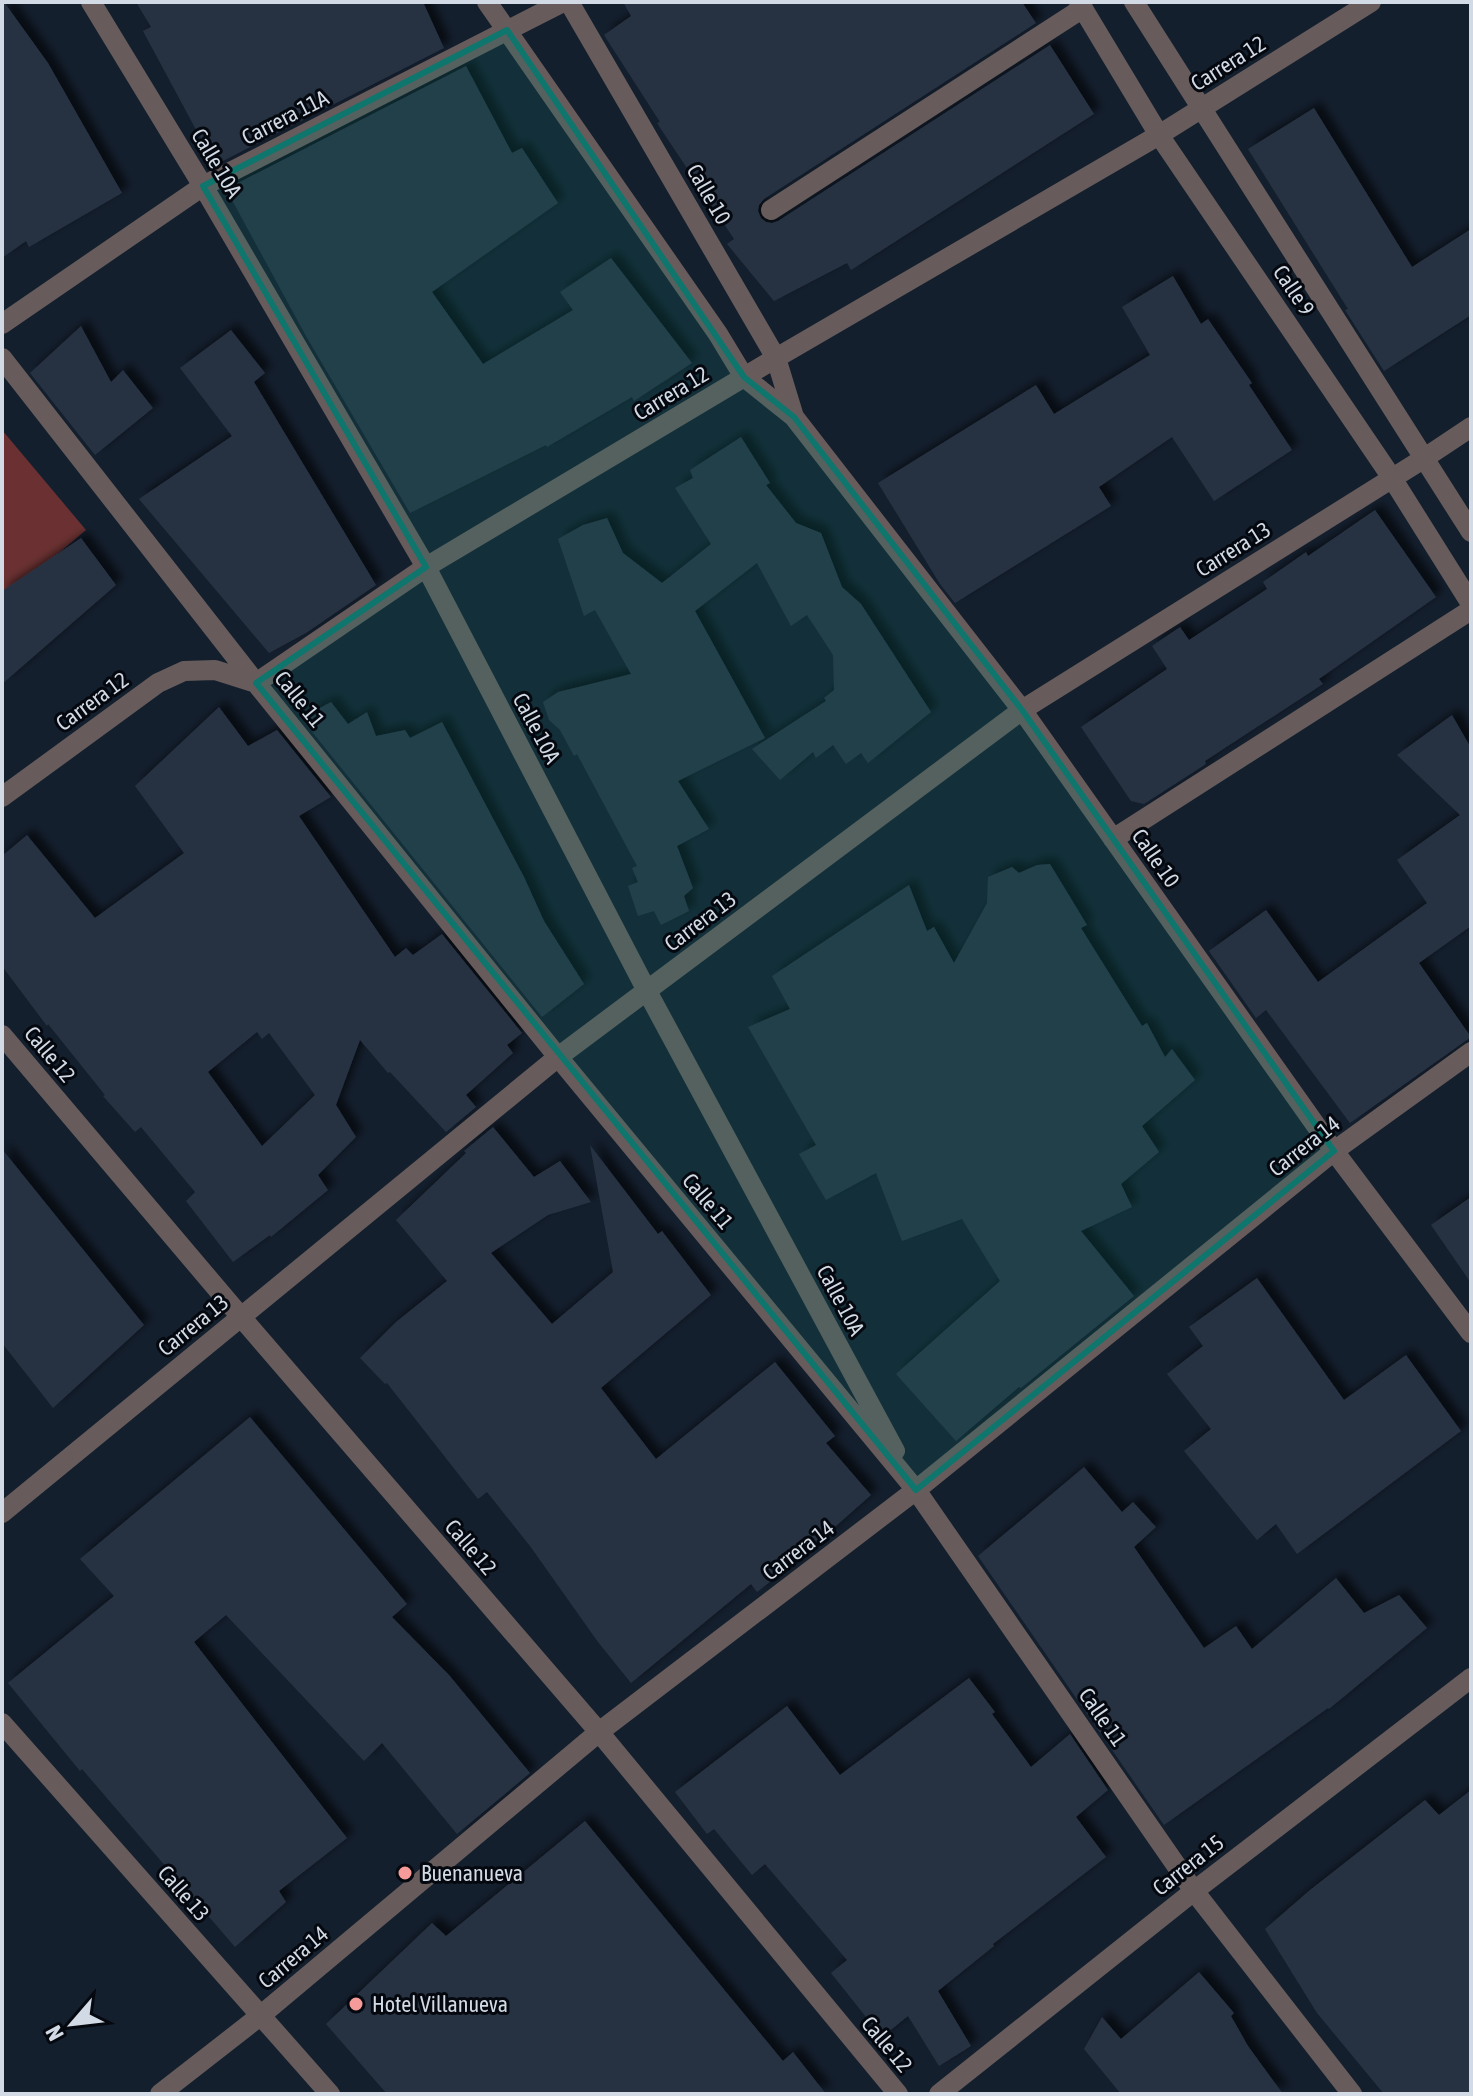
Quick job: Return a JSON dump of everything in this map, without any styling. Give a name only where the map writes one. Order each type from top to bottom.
[{"type":"street","name":"Calle 10A","points":[[91,2],[203,186],[426,567],[647,991],[916,1490]]},
{"type":"street","points":[[487,2],[718,334],[744,377]]},
{"type":"street","name":"Carrera 11A","points":[[2,324],[203,186],[566,2]]},
{"type":"street","name":"Calle 10","points":[[566,2],[776,358],[794,417]]},
{"type":"street","name":"Calle 9","points":[[1134,2],[1471,532]]},
{"type":"street","name":"Carrera 12","points":[[2,797],[158,683],[184,671],[215,670],[256,683],[426,567],[1159,135],[1371,2]]},
{"type":"street","points":[[771,210],[1081,5]]},
{"type":"street","name":"Calle 9","points":[[1081,5],[1159,135],[1392,478],[1471,607]]},
{"type":"street","name":"Calle 11","points":[[2,358],[256,683],[558,1057],[916,1490],[1194,1891],[1352,2094]]},
{"type":"street","name":"Calle 10","points":[[744,377],[794,417],[1022,710],[1334,1151],[1471,1333]]},
{"type":"street","name":"Carrera 13","points":[[2,1513],[558,1057],[1022,710],[1471,427]]},
{"type":"street","points":[[1113,839],[1471,607]]},
{"type":"street","name":"Calle 12","points":[[2,1035],[599,1732],[898,2094]]},
{"type":"street","name":"Carrera 14","points":[[160,2094],[260,2016],[599,1732],[916,1490],[1334,1151],[1471,1052]]},
{"type":"street","name":"Carrera 15","points":[[939,2094],[1194,1891],[1471,1678]]},
{"type":"street","name":"Calle 13","points":[[2,1723],[330,2094]]},
{"type":"highlighted area","points":[[507,30],[744,377],[794,417],[1022,710],[1334,1151],[916,1490],[256,683],[426,567],[203,186]]},
{"type":"shaded area","points":[[2,430],[86,530],[2,601]]},
{"type":"building","points":[[2,2],[48,63],[122,193],[29,247],[26,241],[2,258]]},
{"type":"building","points":[[136,2],[423,2],[444,48],[215,165],[143,31],[151,27]]},
{"type":"building","points":[[623,2],[1022,2],[1036,23],[764,199],[758,211],[766,222],[778,221],[1050,45],[1094,114],[851,270],[847,263],[774,301],[727,244],[734,239],[657,123],[660,122],[604,35],[631,16]]},
{"type":"building","points":[[466,66],[512,153],[522,148],[558,203],[432,292],[483,364],[573,310],[560,292],[611,258],[692,363],[634,401],[632,397],[547,447],[410,513],[306,336],[226,189]]},
{"type":"building","points":[[1314,108],[1412,267],[1471,229],[1471,315],[1384,371],[1248,149]]},
{"type":"building","points":[[1173,276],[1201,324],[1208,319],[1252,383],[1249,385],[1292,450],[1214,501],[1172,437],[1099,487],[1111,506],[955,603],[878,483],[1036,385],[1054,414],[1150,355],[1122,307]]},
{"type":"building","points":[[81,326],[111,382],[123,370],[153,408],[95,455],[30,373]]},
{"type":"building","points":[[231,330],[265,373],[254,382],[376,585],[306,633],[269,653],[139,499],[232,436],[180,368]]},
{"type":"building","points":[[741,437],[770,483],[766,485],[796,523],[821,533],[842,587],[861,604],[931,712],[868,763],[861,753],[846,764],[833,745],[816,758],[813,752],[780,780],[752,749],[826,701],[824,698],[834,690],[833,655],[807,615],[791,626],[757,563],[695,611],[765,738],[678,781],[709,829],[677,846],[693,888],[684,896],[689,911],[661,925],[654,911],[638,916],[628,886],[638,882],[632,868],[637,866],[577,754],[574,756],[560,730],[549,720],[543,702],[558,692],[631,674],[595,610],[584,616],[558,539],[583,525],[607,518],[623,553],[662,583],[711,544],[675,488],[693,478],[690,470]]},
{"type":"building","points":[[1375,510],[1436,597],[1319,679],[1323,684],[1205,761],[1206,764],[1144,804],[1131,801],[1081,727],[1167,669],[1152,646],[1180,627],[1189,640],[1267,589],[1263,582],[1306,552],[1308,556]]},
{"type":"building","points":[[81,538],[116,585],[2,684],[2,591]]},
{"type":"building","points":[[331,702],[348,724],[367,712],[376,736],[405,730],[410,738],[442,722],[544,921],[584,984],[542,1017],[301,718]]},
{"type":"building","points":[[219,707],[248,746],[277,730],[331,797],[299,816],[395,957],[406,948],[413,955],[442,934],[522,1033],[507,1045],[513,1053],[466,1095],[476,1107],[446,1132],[360,1040],[336,1105],[356,1137],[318,1175],[328,1190],[271,1237],[233,1262],[186,1201],[195,1192],[141,1127],[135,1132],[103,1096],[2,966],[2,856],[27,835],[95,918],[184,853],[135,786]],"holes":[[[257,1032],[262,1039],[269,1033],[315,1095],[262,1146],[208,1072]]]},
{"type":"building","points":[[1452,715],[1471,748],[1471,926],[1419,963],[1471,1037],[1350,1123],[1266,1010],[1256,1018],[1209,951],[1266,910],[1318,982],[1427,903],[1397,860],[1460,815],[1397,755]]},
{"type":"building","points":[[1050,864],[1087,925],[1081,928],[1142,1026],[1147,1023],[1165,1057],[1172,1049],[1195,1080],[1142,1126],[1159,1152],[1121,1184],[1132,1207],[1081,1231],[1134,1296],[956,1441],[896,1374],[1000,1281],[962,1219],[902,1241],[876,1173],[826,1200],[799,1154],[816,1145],[748,1027],[790,1009],[772,976],[909,885],[927,931],[934,927],[954,963],[987,903],[988,877],[1012,867],[1019,873],[1037,865]]},
{"type":"building","points":[[493,1127],[534,1177],[560,1161],[591,1202],[548,1215],[491,1253],[552,1324],[613,1272],[590,1145],[658,1234],[662,1231],[711,1295],[601,1388],[656,1459],[775,1362],[835,1436],[826,1443],[871,1495],[793,1564],[757,1592],[751,1584],[631,1683],[487,1492],[478,1499],[387,1383],[360,1358],[396,1322],[447,1281],[396,1220],[466,1153],[464,1151]]},
{"type":"building","points":[[2,1149],[144,1325],[53,1408],[2,1343]]},
{"type":"building","points":[[1471,1197],[1471,1283],[1431,1225]]},
{"type":"building","points":[[1257,1278],[1344,1400],[1406,1355],[1461,1431],[1297,1554],[1276,1524],[1257,1540],[1184,1451],[1211,1429],[1167,1374],[1203,1346],[1189,1327]]},
{"type":"building","points":[[250,1417],[407,1604],[392,1617],[449,1675],[530,1773],[457,1834],[382,1743],[364,1761],[226,1615],[194,1642],[347,1838],[279,1891],[286,1902],[235,1947],[82,1769],[80,1771],[8,1683],[114,1596],[80,1559]]},
{"type":"building","points":[[1084,1467],[1122,1512],[1133,1502],[1156,1527],[1134,1547],[1204,1648],[1236,1626],[1252,1649],[1336,1578],[1364,1613],[1399,1595],[1427,1628],[1329,1709],[1164,1825],[978,1556]]},
{"type":"building","points":[[969,1678],[1031,1767],[1070,1734],[1108,1790],[1076,1817],[1106,1857],[993,1944],[938,1991],[971,2046],[939,2066],[908,2016],[882,2037],[831,1973],[847,1960],[765,1864],[752,1875],[714,1829],[707,1834],[675,1792],[787,1706],[840,1775]]},
{"type":"building","points":[[1471,1790],[1471,2094],[1384,2094],[1317,2013],[1265,1929],[1425,1800],[1439,1815]]},
{"type":"building","points":[[585,1821],[783,2061],[793,2052],[826,2094],[387,2094],[326,2024],[432,1923],[446,1936]]},
{"type":"building","points":[[1199,1972],[1234,2013],[1231,2016],[1248,2046],[1283,2094],[1121,2094],[1084,2049],[1102,2017],[1121,2039]]},
{"type":"place","name":"Buenanueva","points":[[405,1873]]},
{"type":"place","name":"Hotel Villanueva","points":[[356,2004]]}]
